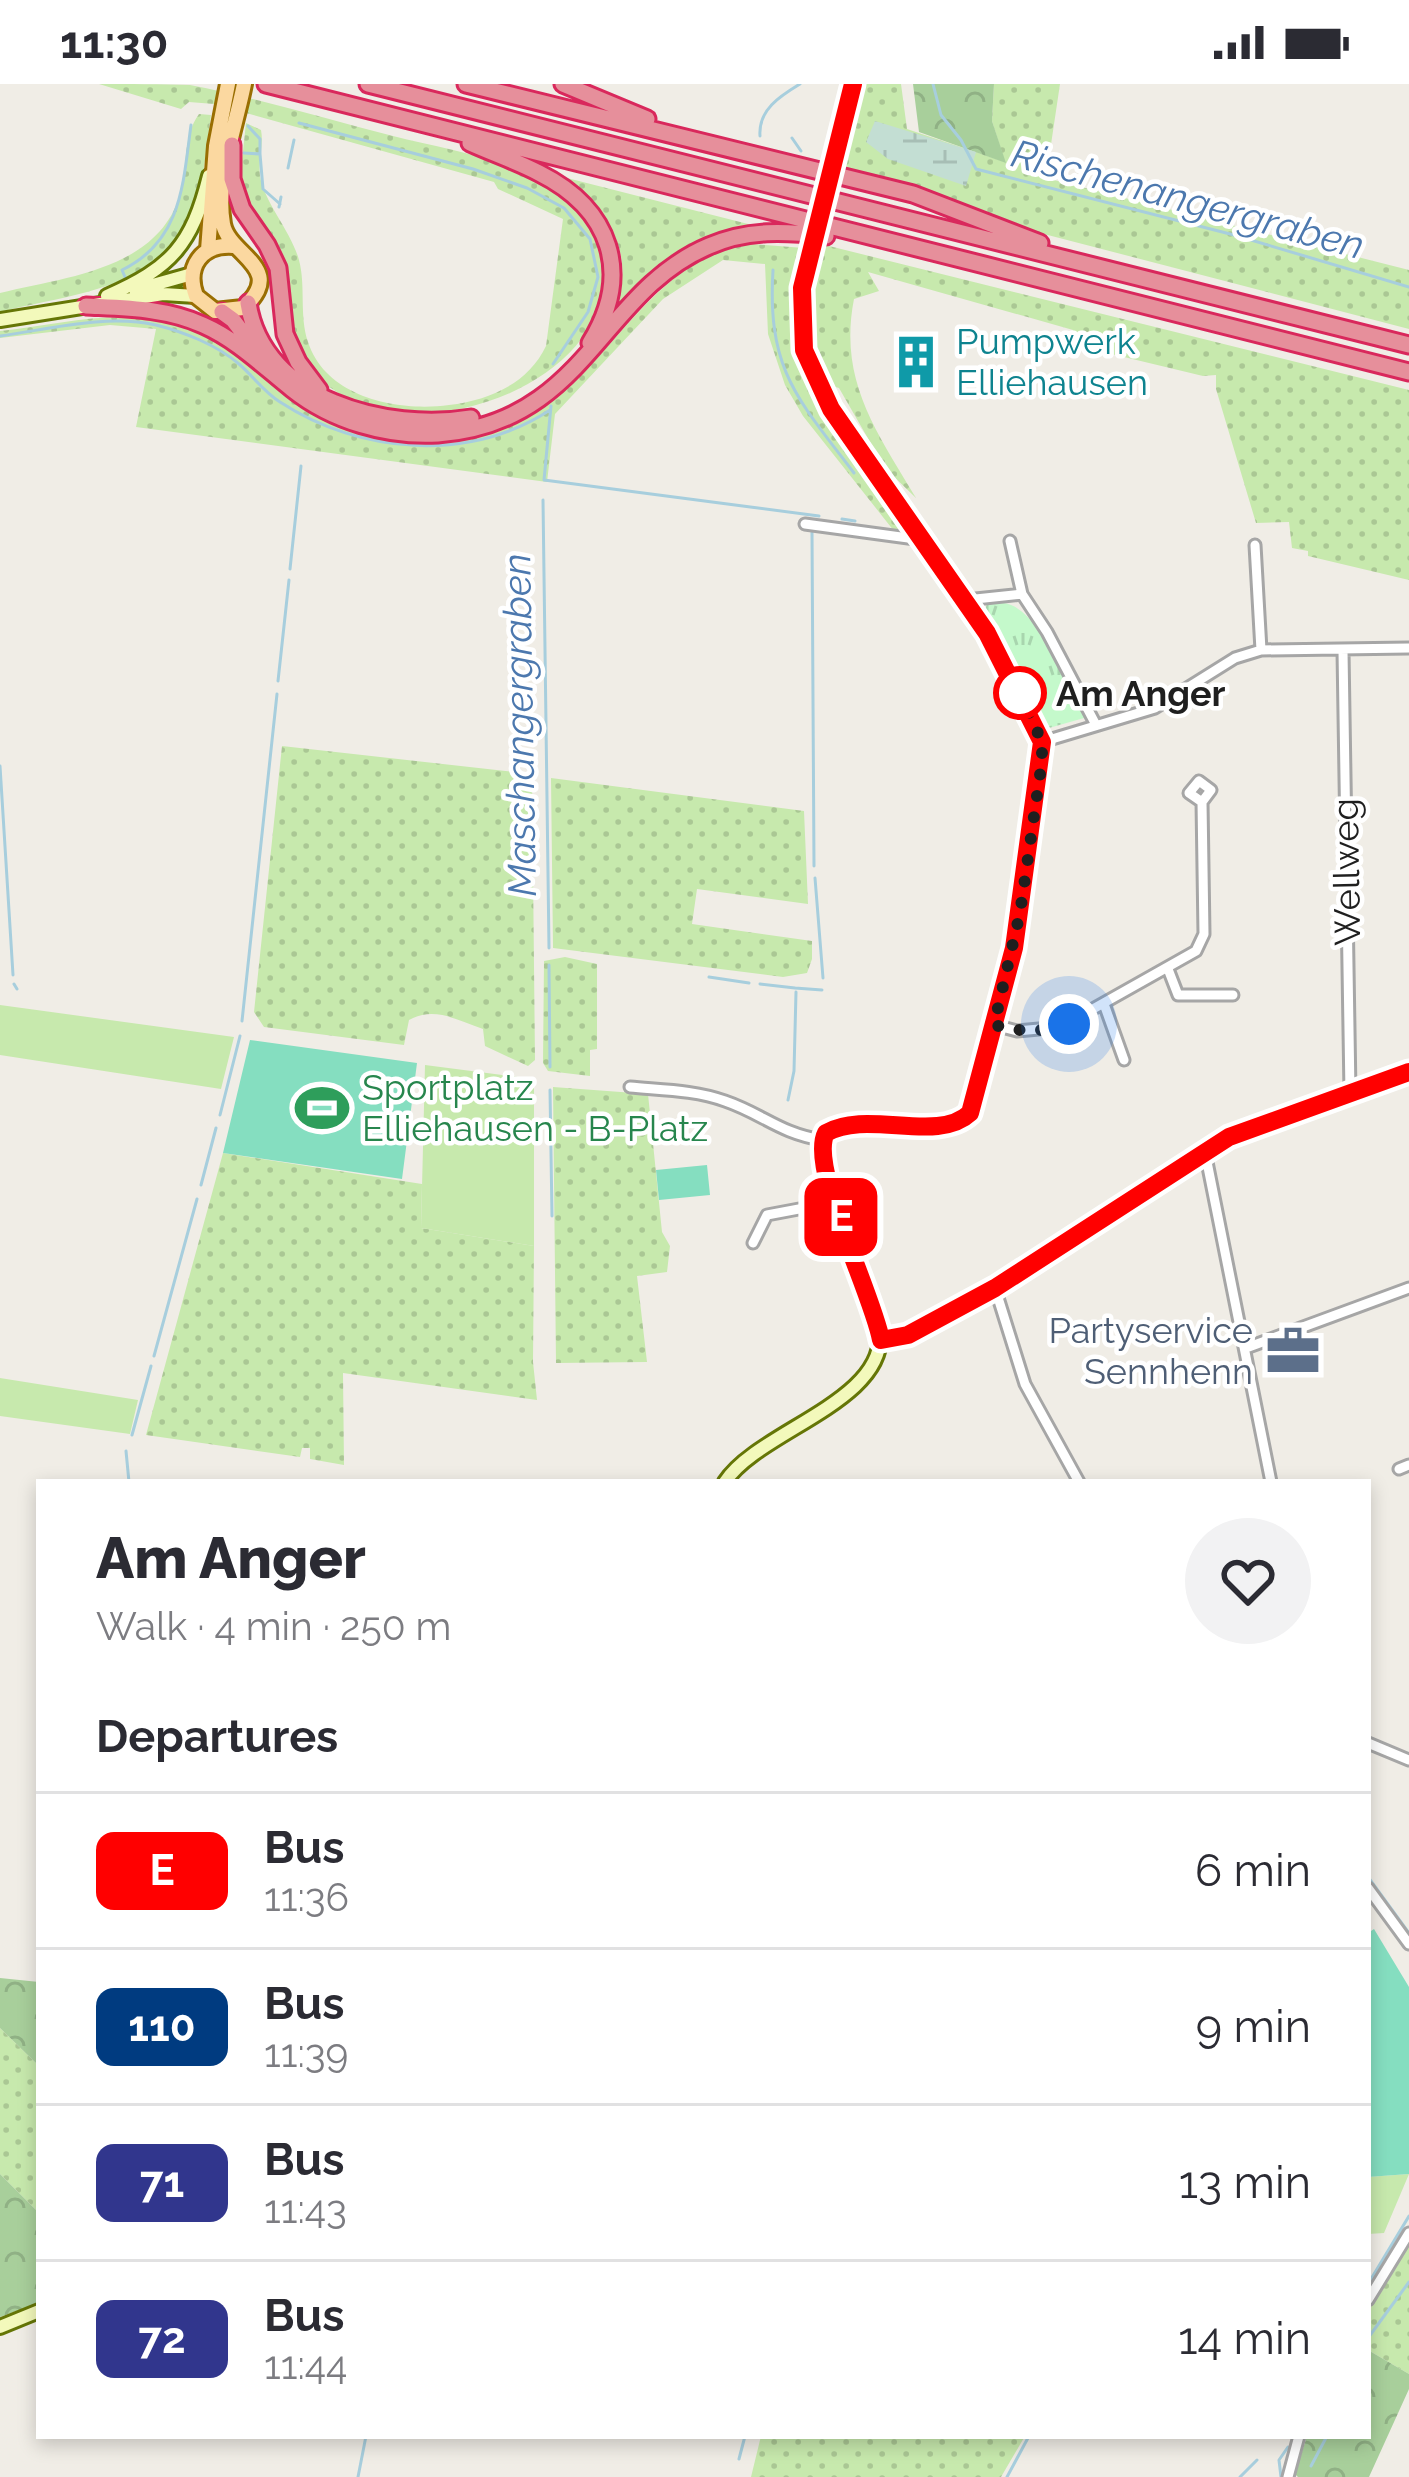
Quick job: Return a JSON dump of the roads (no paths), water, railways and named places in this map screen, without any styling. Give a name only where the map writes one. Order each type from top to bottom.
[{"type":"highway","points":[[266,84],[1409,371]]},
{"type":"highway","points":[[368,84],[1409,345]]},
{"type":"highway","points":[[466,84],[913,194],[1093,265]]},
{"type":"highway","points":[[563,84],[688,137]]},
{"type":"highway","points":[[248,303],[257,335],[295,378],[358,412],[398,421],[438,423],[490,413],[530,395],[565,371],[592,340],[608,308],[612,260],[607,241],[585,206],[540,173],[434,126]]},
{"type":"highway","points":[[224,146],[242,209],[278,268],[282,317],[291,350],[325,398]]},
{"type":"highway","points":[[86,306],[142,309],[198,323],[226,337],[316,405],[370,427],[415,434],[470,429],[512,414],[550,392],[584,362],[647,290],[704,248],[739,236],[774,232],[886,242]]},
{"type":"highway","points":[[221,312],[233,320],[272,372]]},
{"type":"main road","points":[[228,84],[224,227],[233,246],[250,256],[258,273],[256,293],[248,303],[236,311],[209,309],[196,296],[192,274],[197,260],[208,250],[233,246]]},
{"type":"main road","points":[[208,250],[224,146],[244,84]]},
{"type":"street","points":[[728,1479],[748,1456],[847,1394],[871,1364],[881,1340],[823,1164],[822,1140],[845,1125],[942,1125],[963,1119],[971,1110],[1020,913],[1042,742],[1008,669],[966,600],[831,409],[804,350],[804,278],[853,84]]},
{"type":"street","points":[[107,296],[147,278],[179,250],[224,146]]},
{"type":"street","points":[[0,320],[192,274]]},
{"type":"street","points":[[20,316],[164,294],[196,296]]},
{"type":"street","points":[[805,524],[923,540]]},
{"type":"street","points":[[1010,541],[1022,594],[1096,725]]},
{"type":"street","points":[[1255,545],[1261,650]]},
{"type":"street","points":[[966,600],[1022,594]]},
{"type":"street","points":[[1042,742],[1155,708],[1235,658],[1261,650],[1409,647]]},
{"type":"street","name":"Wellweg","points":[[1343,651],[1350,1093]]},
{"type":"street","points":[[994,1025],[1045,1031],[1078,1020],[1192,956],[1202,940],[1202,802]]},
{"type":"street","points":[[1168,969],[1178,995],[1233,995]]},
{"type":"street","points":[[1104,1004],[1124,1060]]},
{"type":"street","points":[[881,1340],[908,1335],[995,1288],[1229,1137],[1409,1071]]},
{"type":"street","points":[[630,1087],[724,1100],[787,1134],[822,1140]]},
{"type":"street","points":[[1205,1151],[1270,1479]]},
{"type":"street","points":[[753,1244],[767,1215],[836,1202]]},
{"type":"street","points":[[995,1288],[1025,1384],[1077,1479]]},
{"type":"street","points":[[1246,1348],[1409,1288]]},
{"type":"street","points":[[1371,1744],[1409,1760]]},
{"type":"street","points":[[1371,1892],[1409,1945]]},
{"type":"street","points":[[1371,2295],[1409,2233]]},
{"type":"street","points":[[0,2327],[36,2312]]},
{"type":"street","points":[[1288,2477],[1298,2439]]},
{"type":"waterway","points":[[760,136],[767,111],[800,84]]},
{"type":"waterway","name":"Rischenangergraben","points":[[933,84],[941,115],[976,169],[1234,235],[1409,287]]},
{"type":"waterway","name":"Maschangergraben","points":[[299,123],[473,169],[527,188],[564,208],[590,239],[598,277],[588,312],[553,364]]},
{"type":"waterway","points":[[125,277],[122,270],[157,243],[176,209],[191,125]]},
{"type":"waterway","points":[[248,126],[260,139],[260,154]]},
{"type":"waterway","points":[[792,138],[801,151]]},
{"type":"waterway","points":[[288,168],[294,140]]},
{"type":"waterway","points":[[244,153],[260,154],[263,189],[280,204]]},
{"type":"waterway","points":[[279,207],[281,197]]},
{"type":"waterway","points":[[773,270],[775,333],[790,381],[854,473]]},
{"type":"waterway","points":[[0,336],[98,322],[167,328],[221,351],[274,398],[311,419],[379,441],[415,445],[485,438],[550,410]]},
{"type":"waterway","points":[[551,406],[544,480],[819,516]]},
{"type":"waterway","points":[[290,569],[301,466]]},
{"type":"waterway","name":"Maschangergraben","points":[[543,500],[549,948]]},
{"type":"waterway","points":[[842,519],[855,521]]},
{"type":"waterway","points":[[812,532],[814,866]]},
{"type":"waterway","points":[[278,681],[289,580]]},
{"type":"waterway","points":[[242,1021],[277,694]]},
{"type":"waterway","points":[[0,766],[13,975]]},
{"type":"waterway","points":[[815,878],[823,978]]},
{"type":"waterway","name":"Maschangergraben","points":[[549,965],[550,1067]]},
{"type":"waterway","points":[[709,977],[749,983]]},
{"type":"waterway","points":[[14,984],[17,989]]},
{"type":"waterway","points":[[760,984],[795,988]]},
{"type":"waterway","points":[[795,988],[822,990]]},
{"type":"waterway","points":[[788,1100],[794,1071],[796,992]]},
{"type":"waterway","points":[[220,1115],[240,1036]]},
{"type":"waterway","name":"Maschangergraben","points":[[550,1090],[552,1216]]},
{"type":"waterway","points":[[201,1185],[216,1128]]},
{"type":"waterway","points":[[154,1356],[197,1199]]},
{"type":"waterway","points":[[132,1435],[151,1366]]},
{"type":"waterway","points":[[126,1451],[129,1479]]},
{"type":"waterway","points":[[1371,1881],[1409,1933]]},
{"type":"waterway","points":[[1371,2279],[1409,2216]]},
{"type":"waterway","points":[[1371,2334],[1409,2282]]},
{"type":"waterway","points":[[358,2477],[365,2439]]},
{"type":"waterway","points":[[739,2459],[744,2439]]},
{"type":"waterway","points":[[1007,2477],[1027,2439]]},
{"type":"waterway","points":[[1311,2466],[1325,2439]]},
{"type":"waterway","points":[[1281,2477],[1279,2460],[1288,2447]]},
{"type":"waterway","points":[[1240,2477],[1257,2460]]},
{"type":"place","name":"Pumpwerk Elliehausen","points":[[916,362]]},
{"type":"place","name":"Am Anger","points":[[1020,693]]},
{"type":"place","name":"Sportplatz Elliehausen - B-Platz","points":[[322,1108]]},
{"type":"place","name":"Partyservice Sennhenn","points":[[1293,1351]]}]
